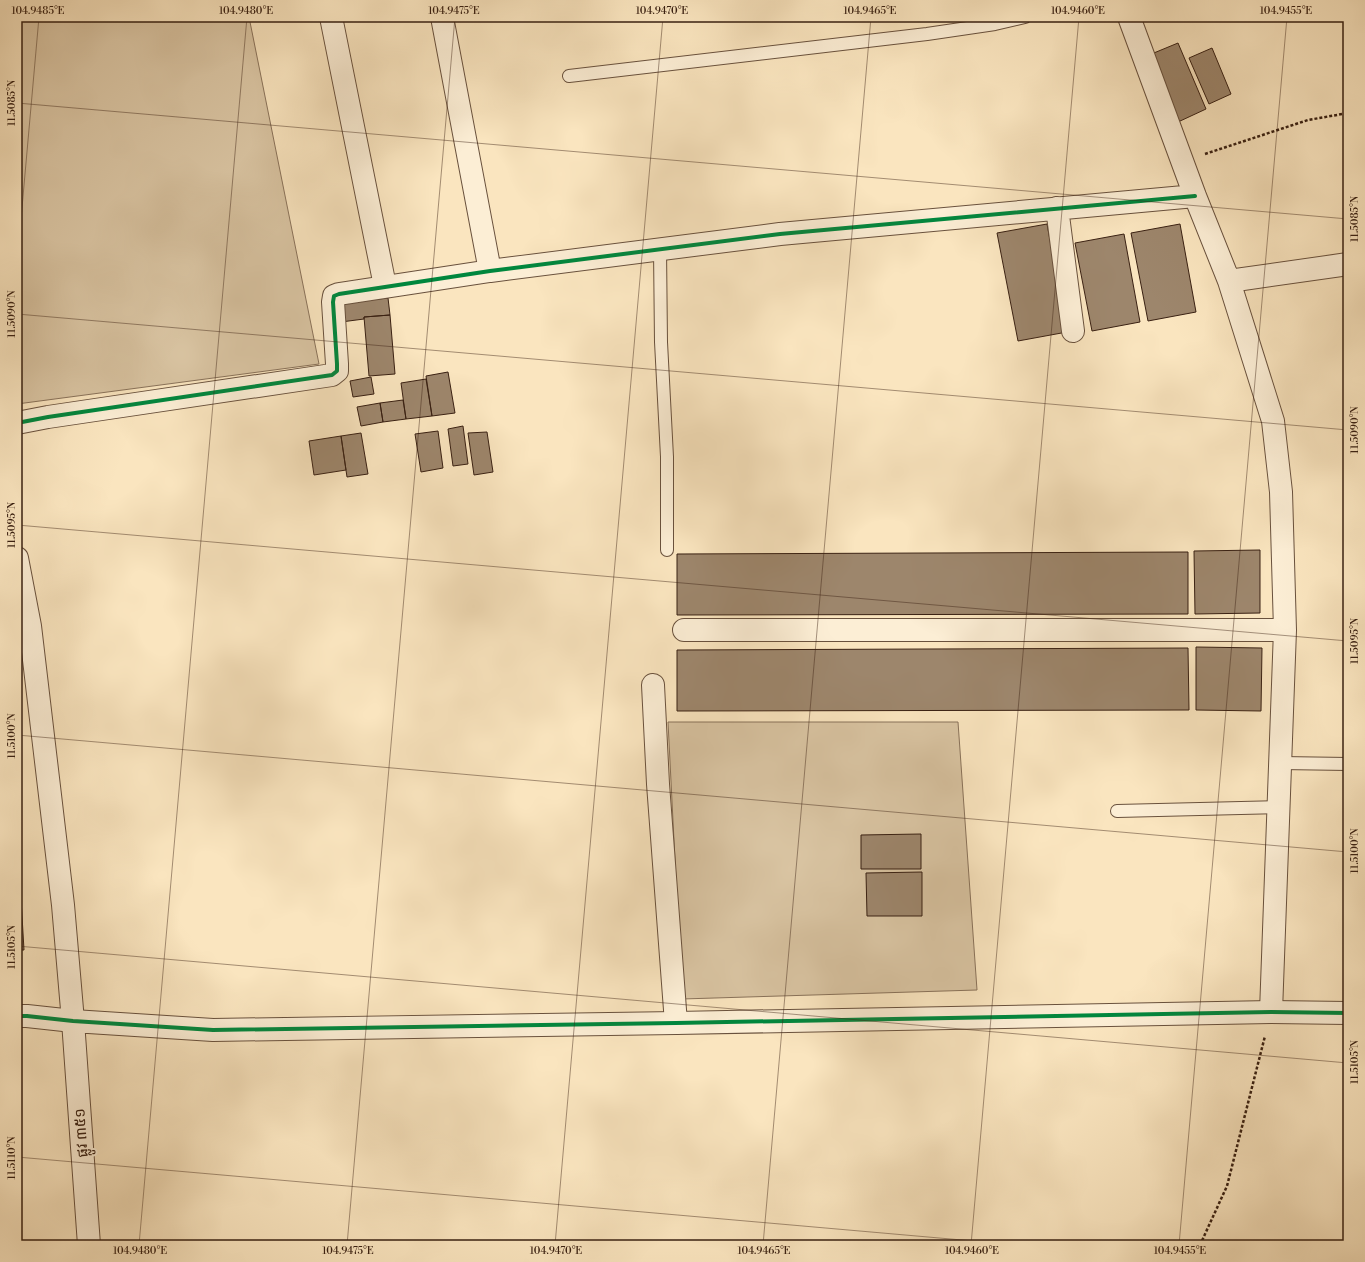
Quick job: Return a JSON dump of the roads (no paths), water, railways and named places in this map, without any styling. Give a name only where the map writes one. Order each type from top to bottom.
[{"type":"street","points":[[331,17],[385,286]]},
{"type":"street","points":[[442,17],[490,271]]},
{"type":"street","points":[[1129,17],[1195,196],[1229,281],[1273,421],[1281,492],[1285,630],[1271,1012]]},
{"type":"street","points":[[17,423],[332,375],[337,371],[333,302],[334,296],[338,294],[490,271],[780,234],[1195,196]]},
{"type":"street","points":[[1057,208],[1073,331]]},
{"type":"street","points":[[1229,281],[1348,264]]},
{"type":"street","name":"ផ្លូវ ៣៥១","points":[[17,558],[30,626],[63,905],[89,1245]]},
{"type":"street","points":[[684,630],[1285,630]]},
{"type":"street","points":[[653,685],[658,784],[676,1023]]},
{"type":"street","points":[[17,1016],[213,1030],[1271,1012],[1348,1013]]},
{"type":"lane","points":[[569,76],[927,34],[994,24],[1025,17]]},
{"type":"lane","points":[[660,249],[660,342],[667,457],[667,550]]},
{"type":"lane","points":[[1281,763],[1348,764]]},
{"type":"lane","points":[[1117,811],[1279,807]]}]
